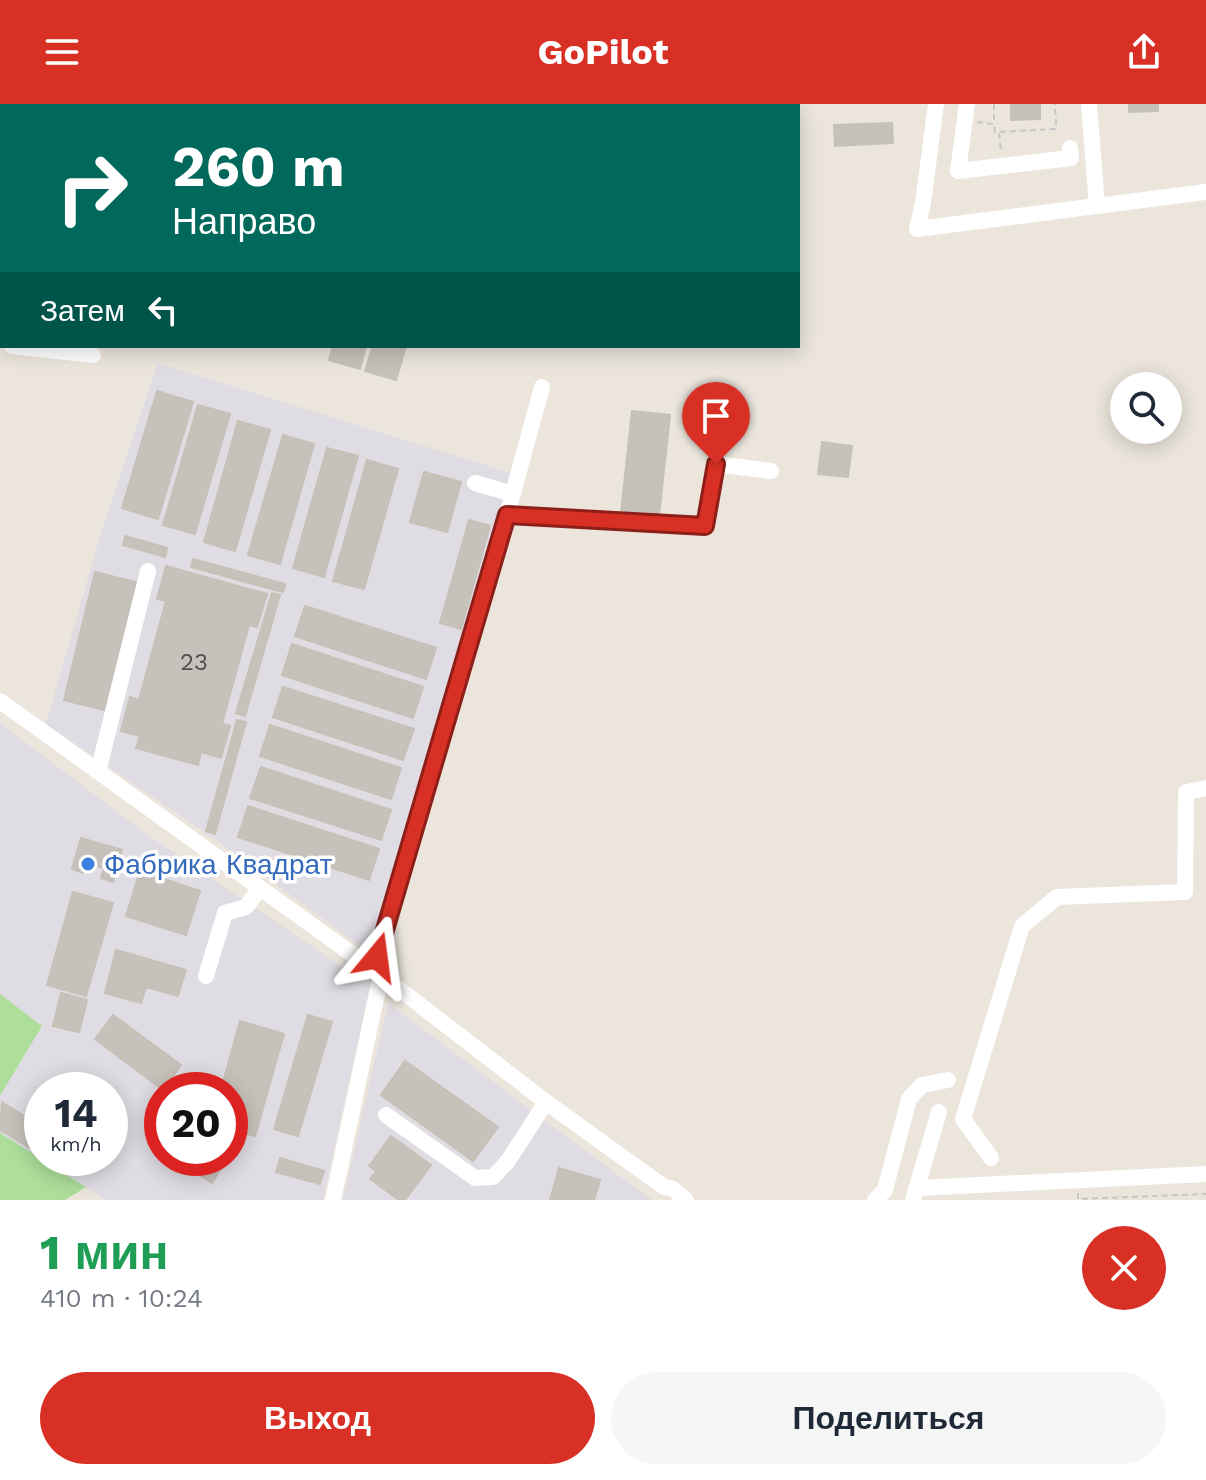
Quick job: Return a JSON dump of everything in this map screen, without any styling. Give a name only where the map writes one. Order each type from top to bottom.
[{"type":"street","points":[[936,104],[917,229],[1206,192]]},
{"type":"street","points":[[1089,104],[1097,206]]},
{"type":"street","points":[[966,112],[958,171],[1071,158],[1070,148]]},
{"type":"street","points":[[30,348],[93,355]]},
{"type":"street","points":[[333,1200],[377,972],[542,387]]},
{"type":"street","points":[[507,515],[705,526],[716,464],[771,471]]},
{"type":"street","points":[[475,483],[513,494]]},
{"type":"street","points":[[98,772],[148,571]]},
{"type":"street","points":[[0,701],[377,972],[546,1102],[686,1200]]},
{"type":"street","points":[[991,1158],[963,1119],[1022,926],[1057,897],[1185,892],[1186,792],[1206,788]]},
{"type":"street","points":[[206,976],[225,913],[246,907],[260,888]]},
{"type":"street","points":[[875,1200],[885,1190],[909,1099],[922,1085],[948,1080]]},
{"type":"street","points":[[386,1115],[475,1178],[493,1177],[508,1161],[546,1102]]},
{"type":"street","points":[[939,1112],[915,1194],[951,1193],[1024,1183],[1206,1174]]},
{"type":"street","points":[[1019,1200],[1024,1183]]},
{"type":"path","points":[[994,104],[995,132],[1056,129],[1055,104]]},
{"type":"path","points":[[966,112],[994,124]]},
{"type":"path","points":[[999,132],[1003,166]]},
{"type":"path","points":[[1077,1188],[1078,1199],[1206,1194]]},
{"type":"shaded area","points":[[158,363],[511,473],[371,954],[217,841],[46,724],[103,526]]},
{"type":"shaded area","points":[[0,723],[145,833],[370,986],[323,1200],[106,1200],[68,1176],[128,1176],[128,1072],[24,1072],[24,1148],[0,1133],[0,1096],[42,1026],[0,994]]},
{"type":"shaded area","points":[[388,1003],[548,1123],[652,1200],[343,1200]]},
{"type":"green space","points":[[0,994],[42,1026],[0,1096]]},
{"type":"green space","points":[[0,1133],[24,1148],[24,1176],[68,1176],[86,1187],[65,1200],[0,1200]]},
{"type":"building","points":[[1011,104],[1040,104],[1040,119],[1011,120]]},
{"type":"building","points":[[1129,104],[1158,104],[1158,111],[1129,112]]},
{"type":"building","points":[[892,123],[893,143],[835,146],[834,125]]},
{"type":"building","points":[[332,348],[365,348],[360,369],[329,360]]},
{"type":"building","points":[[372,348],[405,348],[396,380],[365,371]]},
{"type":"building","points":[[157,391],[193,402],[158,519],[122,508]]},
{"type":"building","points":[[198,405],[230,414],[195,534],[163,525]]},
{"type":"building","points":[[632,411],[670,415],[659,516],[621,512]]},
{"type":"building","points":[[238,421],[270,430],[235,551],[204,542]]},
{"type":"building","points":[[283,435],[314,444],[280,564],[248,555]]},
{"type":"building","points":[[822,442],[852,446],[848,477],[818,474]]},
{"type":"building","points":[[327,448],[358,456],[324,577],[293,568]]},
{"type":"building","points":[[367,460],[398,469],[364,589],[333,581]]},
{"type":"building","points":[[424,472],[461,482],[447,532],[410,522]]},
{"type":"building","points":[[469,520],[490,526],[461,629],[440,623]]},
{"type":"building","points":[[125,536],[167,548],[165,557],[123,545]]},
{"type":"building","points":[[193,559],[285,584],[283,592],[191,567]]},
{"type":"building","points":[[166,566],[267,594],[257,627],[249,625],[222,724],[230,726],[221,758],[201,752],[198,765],[136,748],[140,736],[121,731],[130,697],[139,700],[166,601],[157,599]]},
{"type":"building","points":[[95,572],[139,583],[108,711],[64,700]]},
{"type":"building","points":[[272,593],[280,595],[245,716],[236,713]]},
{"type":"building","points":[[305,606],[436,648],[426,679],[295,636]]},
{"type":"building","points":[[292,644],[423,687],[413,718],[282,675]]},
{"type":"building","points":[[283,687],[414,729],[403,760],[273,717]]},
{"type":"building","points":[[237,720],[246,722],[215,834],[206,831]]},
{"type":"building","points":[[270,725],[401,768],[391,799],[260,756]]},
{"type":"building","points":[[261,767],[391,810],[381,840],[250,798]]},
{"type":"building","points":[[248,806],[379,849],[369,880],[238,837]]},
{"type":"building","points":[[81,838],[122,850],[113,882],[101,878],[104,868],[86,863],[83,873],[72,869]]},
{"type":"building","points":[[140,871],[200,891],[186,935],[126,916]]},
{"type":"building","points":[[73,892],[113,903],[86,996],[47,985]]},
{"type":"building","points":[[116,950],[186,970],[178,996],[146,987],[141,1003],[105,993]]},
{"type":"building","points":[[61,993],[87,1000],[79,1032],[53,1026]]},
{"type":"building","points":[[113,1015],[181,1065],[176,1072],[144,1072],[144,1076],[95,1039]]},
{"type":"building","points":[[308,1015],[332,1022],[298,1136],[274,1129]]},
{"type":"building","points":[[240,1021],[284,1034],[255,1136],[248,1134],[248,1072],[226,1072]]},
{"type":"building","points":[[405,1061],[498,1127],[473,1161],[381,1095]]},
{"type":"building","points":[[2,1102],[24,1116],[24,1144],[0,1130]]},
{"type":"building","points":[[391,1136],[431,1165],[405,1200],[399,1200],[370,1179],[376,1171],[369,1166]]},
{"type":"building","points":[[280,1158],[324,1171],[320,1184],[276,1172]]},
{"type":"building","points":[[559,1168],[600,1180],[594,1200],[550,1200]]},
{"type":"building","points":[[201,1176],[216,1176],[212,1183]]},
{"type":"place","name":"Фабрика Квадрат","points":[[88,864]]},
{"type":"route","points":[[377,957],[507,515],[705,526],[716,464]]}]
